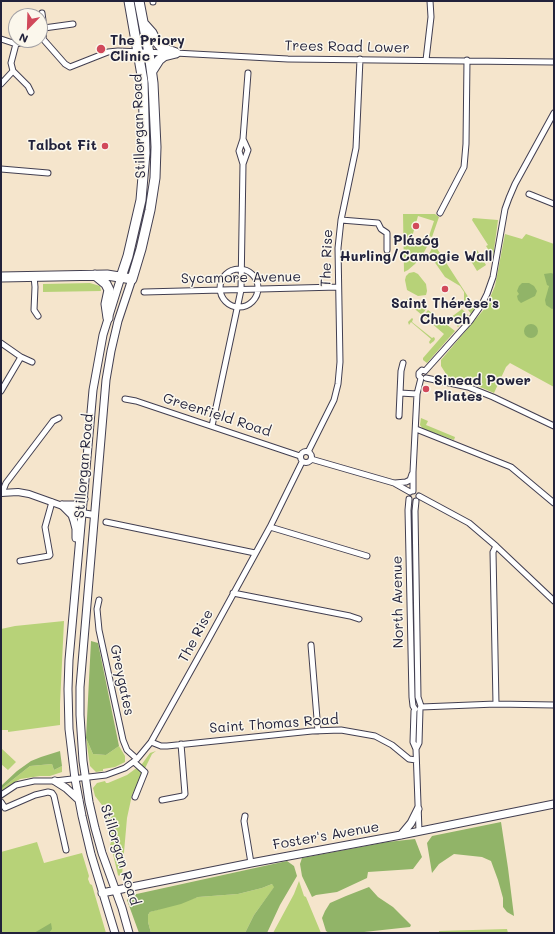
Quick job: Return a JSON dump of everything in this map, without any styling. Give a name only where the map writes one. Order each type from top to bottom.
[{"type":"highway","name":"Stillorgan Road","points":[[121,277],[128,256],[141,200],[146,153],[144,92],[139,52],[129,1]]},
{"type":"highway","name":"Stillorgan Road","points":[[132,279],[150,210],[155,178],[156,122],[152,71],[139,1]]},
{"type":"highway","points":[[144,24],[162,48],[176,53]]},
{"type":"highway","points":[[152,71],[159,60],[164,56],[176,53]]},
{"type":"highway","points":[[95,275],[106,284],[109,290],[106,304],[108,318]]},
{"type":"highway","points":[[1,277],[95,275],[132,279]]},
{"type":"main road","name":"Stillorgan Road","points":[[115,933],[88,843],[79,800],[69,730],[68,689],[93,390],[100,350],[121,277]]},
{"type":"main road","name":"Stillorgan Road","points":[[129,933],[95,828],[85,777],[80,715],[80,687],[106,380],[110,351],[132,279]]},
{"type":"main road","points":[[108,318],[114,302],[121,296],[125,300]]},
{"type":"main road","points":[[62,505],[75,505],[84,499]]},
{"type":"main road","points":[[62,505],[72,515],[74,521],[76,529],[75,552],[79,559]]},
{"type":"main road","points":[[80,539],[85,536],[92,540]]},
{"type":"main road","points":[[55,781],[66,788],[79,800]]},
{"type":"main road","name":"Foster's Avenue","points":[[102,893],[251,862],[401,835],[554,804]]},
{"type":"main road","points":[[401,835],[411,823],[418,809]]},
{"type":"street","points":[[426,60],[431,17],[430,1]]},
{"type":"street","points":[[48,27],[73,24]]},
{"type":"street","name":"Trees Road Lower","points":[[48,46],[65,64],[70,67],[108,52],[118,51],[268,58],[554,62]]},
{"type":"street","points":[[15,48],[11,63],[13,71],[28,86],[31,92]]},
{"type":"street","name":"The Rise","points":[[308,452],[334,400],[338,384],[340,362],[338,248],[341,220],[356,148],[360,60]]},
{"type":"street","points":[[440,213],[464,167],[466,144],[467,60]]},
{"type":"street","points":[[1,84],[13,71]]},
{"type":"street","points":[[212,426],[241,290],[243,164],[239,151],[243,139],[248,72]]},
{"type":"street","points":[[554,113],[515,184],[505,209],[492,277],[487,294],[482,304],[470,321],[425,371],[422,370],[419,373],[419,376],[424,378],[468,387],[493,397],[554,426]]},
{"type":"street","points":[[243,139],[248,150],[243,164]]},
{"type":"street","points":[[1,169],[48,173]]},
{"type":"street","points":[[529,194],[554,204]]},
{"type":"street","points":[[341,220],[378,223],[381,229],[387,233],[387,250]]},
{"type":"street","points":[[241,269],[254,276],[258,289],[252,303],[243,308],[237,308],[232,306],[224,299],[220,290],[222,280],[225,275],[241,269]]},
{"type":"street","points":[[34,276],[34,310],[38,316]]},
{"type":"street","name":"Sycamore Avenue","points":[[144,292],[338,287]]},
{"type":"street","points":[[1,343],[21,357],[32,362]]},
{"type":"street","points":[[1,392],[21,357]]},
{"type":"street","points":[[399,416],[401,371],[403,363]]},
{"type":"street","points":[[418,499],[413,502],[408,496],[412,491],[417,394],[424,378]]},
{"type":"street","points":[[400,393],[417,394]]},
{"type":"street","name":"Greenfield Road","points":[[125,399],[212,426],[300,456]]},
{"type":"street","points":[[59,418],[53,421],[6,483],[2,493],[24,493],[37,496],[82,513],[94,515]]},
{"type":"street","points":[[416,429],[511,467],[554,503]]},
{"type":"street","points":[[311,459],[308,452],[304,452],[300,456],[302,462],[307,462],[311,459],[394,483],[417,492],[418,499]]},
{"type":"street","name":"The Rise","points":[[1,795],[16,785],[38,781],[75,779],[116,772],[135,761],[151,742],[208,640],[270,527],[302,462]]},
{"type":"street","points":[[394,483],[406,482],[410,480],[413,472]]},
{"type":"street","name":"North Avenue","points":[[409,499],[408,525],[418,706]]},
{"type":"street","points":[[418,499],[457,516],[469,523],[496,546],[554,601]]},
{"type":"street","name":"North Avenue","points":[[418,499],[415,511],[418,706],[414,711],[414,742],[416,748],[420,831]]},
{"type":"street","points":[[20,561],[50,555],[45,527],[52,502]]},
{"type":"street","points":[[106,522],[255,553]]},
{"type":"street","points":[[270,527],[367,556]]},
{"type":"street","points":[[496,546],[493,552],[496,704]]},
{"type":"street","points":[[233,593],[359,619]]},
{"type":"street","name":"Greygates","points":[[99,600],[97,609],[99,630],[123,740],[127,750],[145,772],[135,797]]},
{"type":"street","points":[[311,645],[318,731]]},
{"type":"street","points":[[418,706],[496,704],[554,705]]},
{"type":"street","name":"Saint Thomas Road","points":[[151,742],[161,746],[341,730],[375,736],[383,739],[409,759],[416,760]]},
{"type":"street","points":[[162,800],[183,796],[185,794],[181,744]]},
{"type":"street","points":[[1,802],[3,809],[35,795],[48,792],[52,793],[54,796],[66,850]]},
{"type":"street","points":[[245,816],[244,821],[251,862]]},
{"type":"green space","points":[[403,214],[435,214],[439,217],[432,237],[429,236],[434,221],[418,216],[412,237],[413,239],[429,243],[415,264],[404,272]]},
{"type":"green space","points":[[473,218],[498,220],[493,257],[486,246],[488,245],[472,220]]},
{"type":"green space","points":[[505,234],[522,239],[526,234],[554,244],[554,387],[510,363],[506,367],[494,393],[466,381],[448,377],[441,366],[441,360],[486,307],[495,286]]},
{"type":"green space","points":[[434,244],[476,309],[471,314],[464,304],[464,292],[460,286],[445,277],[429,254]]},
{"type":"green space","points":[[477,250],[486,265],[477,271],[468,256]]},
{"type":"green space","points":[[414,272],[418,274],[426,284],[426,295],[418,296],[407,290],[405,280],[406,276],[409,273]]},
{"type":"green space","points":[[544,274],[554,274],[554,308],[552,309],[546,305],[545,300],[549,286],[547,285]]},
{"type":"green space","points":[[90,283],[100,286],[101,291],[43,292],[43,284]]},
{"type":"green space","points":[[522,283],[529,283],[534,286],[537,291],[535,296],[521,303],[518,300],[517,296],[519,294],[517,291]]},
{"type":"green space","points":[[407,299],[421,303],[426,309],[422,315],[411,306],[406,308]]},
{"type":"green space","points":[[462,309],[469,316],[458,327],[450,318]]},
{"type":"green space","points":[[428,310],[455,331],[427,363],[423,360],[423,358],[444,334],[423,316]]},
{"type":"green space","points":[[412,318],[412,322],[432,338],[434,337],[434,341],[430,344],[429,342],[431,339],[411,322],[409,325],[408,322]]},
{"type":"green space","points":[[531,324],[536,326],[538,331],[536,336],[531,338],[526,336],[524,331],[526,326]]},
{"type":"green space","points":[[421,418],[428,421],[426,425],[455,437],[454,440],[423,429],[420,425]]},
{"type":"green space","points":[[64,621],[60,725],[8,732],[8,730],[2,730],[1,629],[15,626]]},
{"type":"green space","points":[[91,641],[98,643],[119,746],[106,755],[93,754],[86,738]]},
{"type":"green space","points":[[86,738],[93,754],[106,755],[119,746],[125,756],[125,762],[115,767],[96,772],[90,766]]},
{"type":"green space","points":[[1,748],[16,762],[8,770],[1,764]]},
{"type":"green space","points":[[60,751],[62,766],[54,770],[52,764],[30,766],[1,789],[1,786],[17,771],[31,761]]},
{"type":"green space","points":[[156,751],[152,754],[132,795],[127,818],[122,875],[121,874],[119,876],[113,854],[116,852],[115,847],[110,845],[111,833],[105,809],[95,796],[93,788],[97,783],[105,781],[108,783],[127,775],[142,764],[150,753]]},
{"type":"green space","points":[[52,764],[54,770],[62,766],[62,772],[50,776],[20,779],[1,791],[1,789],[30,766]]},
{"type":"green space","points":[[501,822],[514,916],[507,912],[503,907],[503,898],[491,861],[482,857],[454,854],[439,864],[432,873],[427,843],[432,836]]},
{"type":"green space","points":[[415,839],[422,857],[413,869],[368,872],[367,878],[337,892],[312,897],[302,876],[300,864],[302,858],[387,842]]},
{"type":"green space","points":[[37,842],[44,863],[82,853],[89,876],[88,879],[92,885],[106,933],[1,933],[1,852]]},
{"type":"green space","points":[[287,861],[294,866],[297,876],[280,905],[267,933],[245,933],[254,915],[274,887],[272,884],[238,894],[198,897],[181,904],[150,912],[148,915],[148,922],[151,933],[139,933],[127,900],[132,895]]},
{"type":"green space","points":[[299,881],[304,896],[306,897],[321,933],[273,933],[294,894]]},
{"type":"green space","points":[[272,884],[275,886],[254,915],[245,933],[151,933],[148,922],[148,915],[150,912],[198,897],[238,894]]},
{"type":"green space","points":[[369,887],[378,897],[393,907],[411,925],[410,927],[355,933],[329,933],[326,931],[322,918],[330,903]]},
{"type":"green space","points":[[51,923],[52,929],[49,933],[34,933]]},
{"type":"green space","points":[[507,929],[508,933],[439,933],[439,931]]},
{"type":"place","name":"The Priory Clinic","points":[[101,49]]},
{"type":"place","name":"Talbot Fit","points":[[105,146]]},
{"type":"place","name":"Plásóg Hurling/Camogie Wall","points":[[416,226]]},
{"type":"place","name":"Saint Thérèse's Church","points":[[445,289]]},
{"type":"place","name":"Sinead Power Pliates","points":[[426,389]]}]
